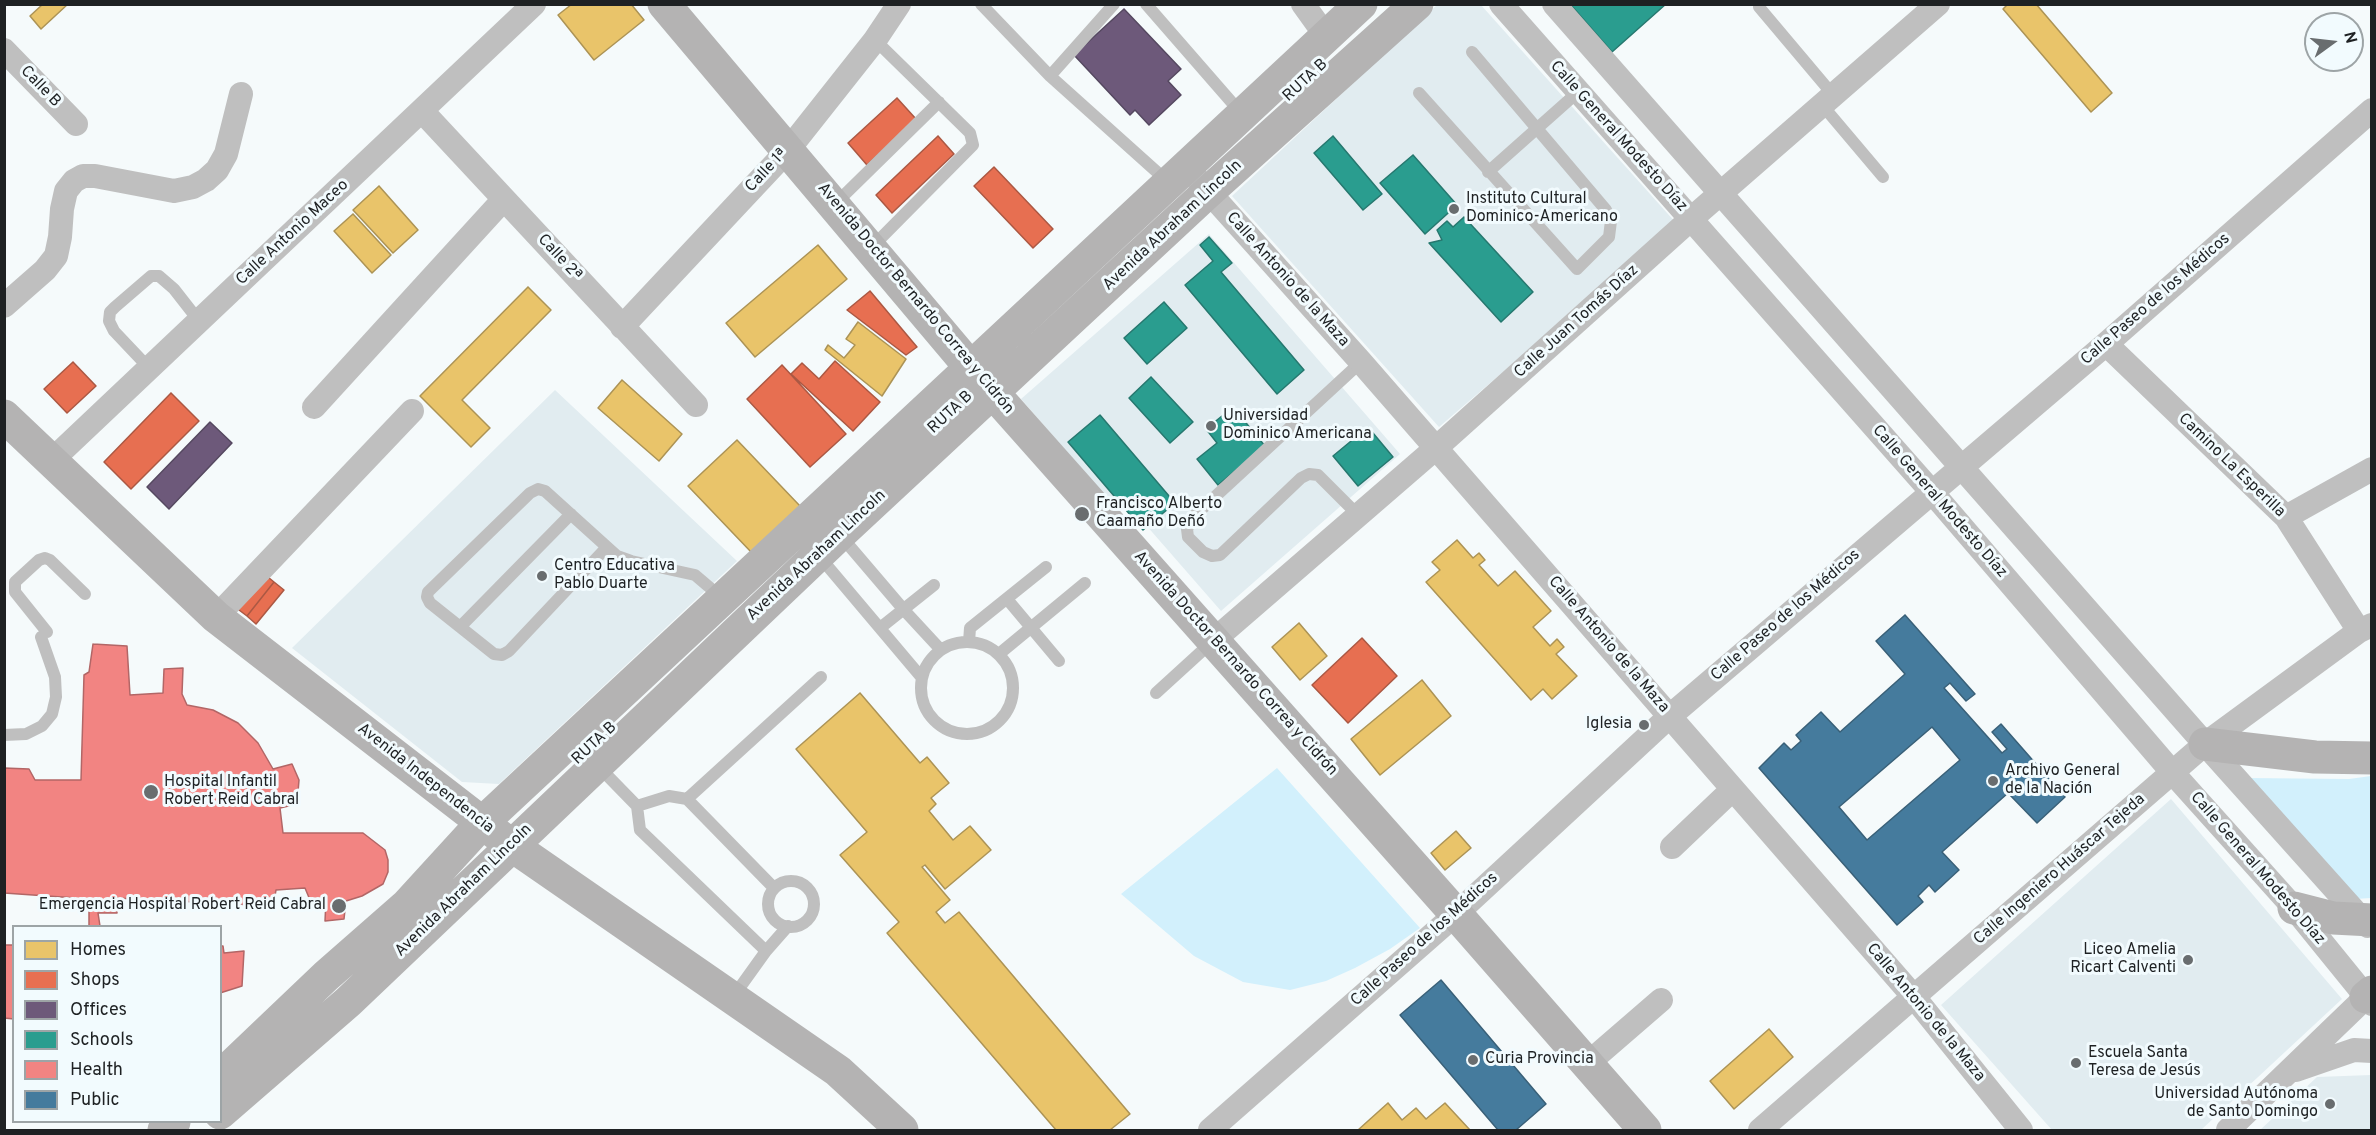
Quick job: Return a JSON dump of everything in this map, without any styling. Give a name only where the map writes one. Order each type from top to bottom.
[{"type":"main road","name":"Avenida Doctor Bernardo Correa y Cidrón","points":[[664,4],[982,380],[1456,914],[1645,1131]]},
{"type":"main road","name":"Avenida Abraham Lincoln","points":[[597,765],[829,544],[1178,174],[1361,4]]},
{"type":"main road","name":"Avenida Abraham Lincoln","points":[[222,1111],[337,989],[407,905],[482,823],[723,599],[1208,192],[1415,4]]},
{"type":"main road","name":"Avenida Independencia","points":[[4,416],[216,617],[511,845],[838,1071],[902,1131]]},
{"type":"main road","points":[[2205,744],[2315,757],[2372,758]]},
{"type":"main road","name":"Avenida Abraham Lincoln","points":[[222,1075],[337,989],[511,845]]},
{"type":"main road","points":[[2294,908],[2332,918],[2369,923]]},
{"type":"street","name":"Calle Antonio Maceo","points":[[51,461],[534,4]]},
{"type":"street","name":"Calle 1ª","points":[[622,327],[788,150],[874,40],[899,4]]},
{"type":"street","points":[[1303,4],[1326,36]]},
{"type":"street","name":"Calle General Modesto Díaz","points":[[1501,4],[1931,491],[2370,998]]},
{"type":"street","points":[[1554,4],[2205,744],[2369,923]]},
{"type":"street","name":"Calle Juan Tomás Díaz","points":[[1214,640],[1436,448],[1691,219],[1938,4]]},
{"type":"street","name":"Calle B","points":[[4,50],[76,124]]},
{"type":"street","points":[[4,306],[45,270],[56,256],[66,190],[74,181],[83,176],[95,176],[174,191],[193,188],[217,170],[226,154],[241,94]]},
{"type":"street","name":"Calle Paseo de los Médicos","points":[[1210,1131],[1456,914],[1670,716],[1961,465],[2106,344],[2372,110]]},
{"type":"street","name":"Calle 2ª","points":[[422,111],[696,405]]},
{"type":"street","name":"Calle Antonio de la Maza","points":[[1178,174],[1208,192],[1361,362],[1914,997],[2020,1131]]},
{"type":"street","points":[[314,407],[504,199]]},
{"type":"street","name":"Camino La Esperilla","points":[[2106,344],[2286,517],[2365,628]]},
{"type":"street","points":[[216,617],[412,411]]},
{"type":"street","points":[[2286,517],[2372,469]]},
{"type":"street","name":"Calle Ingeniero Huáscar Tejeda","points":[[1760,1131],[2205,744],[2365,628]]},
{"type":"street","points":[[1672,847],[1733,789]]},
{"type":"street","points":[[2228,1131],[2370,998]]},
{"type":"street","points":[[1587,1064],[1661,1000]]},
{"type":"street","points":[[2291,1072],[2354,1050],[2372,1051]]},
{"type":"lane","points":[[981,4],[1050,75],[1178,174]]},
{"type":"lane","points":[[1050,75],[1114,4]]},
{"type":"lane","points":[[1146,4],[1242,114]]},
{"type":"lane","name":"RUTA B","points":[[511,845],[1415,4]]},
{"type":"lane","points":[[1759,7],[1883,177]]},
{"type":"lane","points":[[871,248],[973,145],[970,133],[874,40]]},
{"type":"lane","points":[[1419,93],[1577,269],[1610,237],[1611,221],[1606,210],[1472,52]]},
{"type":"lane","points":[[1488,172],[1578,92]]},
{"type":"lane","points":[[834,205],[939,102]]},
{"type":"lane","points":[[149,368],[114,331],[109,321],[110,312],[115,307],[151,276],[159,276],[169,284],[199,321]]},
{"type":"lane","points":[[1358,515],[1318,475],[1309,474],[1301,478],[1220,555],[1212,556],[1203,552],[1188,537],[1187,529],[1193,517],[1361,362]]},
{"type":"lane","points":[[607,547],[509,651],[502,655],[494,654],[430,603],[427,597],[428,592],[530,493],[538,489],[545,491],[617,555],[631,561],[695,575],[723,599]]},
{"type":"lane","points":[[460,627],[570,514]]},
{"type":"lane","points":[[829,544],[904,610],[941,650]]},
{"type":"lane","points":[[829,544],[880,628],[922,678]]},
{"type":"lane","points":[[4,735],[26,734],[42,726],[52,714],[56,698],[55,677],[44,635],[15,592],[15,582],[39,560],[45,558],[50,560],[85,594]]},
{"type":"lane","points":[[969,642],[970,628],[1046,567]]},
{"type":"lane","points":[[999,654],[1085,583]]},
{"type":"lane","points":[[880,628],[934,585]]},
{"type":"lane","points":[[1006,599],[1059,661]]},
{"type":"lane","points":[[1156,693],[1214,640]]},
{"type":"lane","points":[[969,642],[985,645],[999,654],[1007,666],[1017,693],[1001,719],[990,729],[973,734],[956,733],[940,726],[928,712],[922,696],[922,678],[929,662],[941,650],[955,644],[969,642]]},
{"type":"lane","points":[[687,799],[822,677]]},
{"type":"lane","points":[[597,765],[637,806],[640,830],[766,951]]},
{"type":"lane","points":[[637,806],[669,796],[687,799],[774,888]]},
{"type":"lane","points":[[786,881],[800,883],[810,892],[813,899],[811,913],[807,919],[802,924],[788,926],[775,920],[768,908],[770,894],[774,888],[786,881]]},
{"type":"lane","points":[[732,998],[766,951],[788,926]]},
{"type":"shaded area","name":"Instituto Cultural Dominico-Americano","points":[[1437,5],[1481,5],[1676,223],[1439,427],[1232,196]]},
{"type":"shaded area","name":"Universidad Dominico Americana","points":[[1209,234],[1400,454],[1221,611],[1125,501],[1116,508],[1021,399]]},
{"type":"shaded area","name":"Centro Educativa Pablo Duarte","points":[[555,390],[737,561],[499,784],[462,782],[292,648]]},
{"type":"shaded area","points":[[1277,768],[1420,928],[1390,949],[1355,968],[1326,981],[1290,990],[1243,982],[1194,956],[1121,894]]},
{"type":"shaded area","points":[[2371,776],[2371,898],[2355,899],[2246,778],[2349,779]]},
{"type":"shaded area","name":"Liceo Amelia Ricart Calventi","points":[[2171,799],[2342,999],[2201,1130],[2052,1130],[1941,1005]]},
{"type":"shaded area","name":"Universidad Autónoma de Santo Domingo","points":[[2371,1075],[2371,1130],[2260,1130],[2317,1077]]},
{"type":"building: Homes","points":[[43,4],[68,4],[41,29],[30,16]]},
{"type":"building: Homes","points":[[572,4],[631,4],[644,20],[594,60],[558,15]]},
{"type":"building: Homes","points":[[2008,4],[2036,4],[2112,93],[2091,112],[2003,9]]},
{"type":"building: Homes","points":[[379,186],[418,230],[393,253],[353,210]]},
{"type":"building: Homes","points":[[353,214],[391,255],[372,273],[334,231]]},
{"type":"building: Homes","points":[[818,245],[847,279],[755,357],[726,323]]},
{"type":"building: Homes","points":[[528,287],[551,310],[462,400],[490,428],[471,447],[420,396]]},
{"type":"building: Homes","points":[[858,322],[906,359],[882,396],[825,350],[828,345],[844,358],[855,345],[846,339]]},
{"type":"building: Homes","points":[[622,380],[682,434],[659,461],[598,408]]},
{"type":"building: Homes","points":[[737,440],[800,506],[752,553],[688,486]]},
{"type":"building: Homes","points":[[1457,540],[1473,558],[1479,553],[1485,560],[1479,565],[1498,586],[1515,571],[1551,611],[1533,627],[1550,646],[1557,639],[1564,647],[1556,654],[1577,676],[1552,699],[1543,689],[1531,700],[1426,582],[1440,570],[1432,562]]},
{"type":"building: Homes","points":[[1299,623],[1327,656],[1300,680],[1272,647]]},
{"type":"building: Homes","points":[[1422,680],[1451,716],[1380,775],[1351,739]]},
{"type":"building: Homes","points":[[860,693],[920,763],[927,757],[949,783],[931,798],[936,804],[929,811],[953,840],[970,826],[991,850],[945,889],[925,865],[922,867],[950,900],[936,912],[945,923],[959,912],[1130,1114],[1110,1130],[1056,1130],[887,933],[899,922],[840,855],[867,832],[796,749]]},
{"type":"building: Homes","points":[[1456,831],[1471,848],[1445,870],[1431,853]]},
{"type":"building: Homes","points":[[1769,1029],[1793,1057],[1734,1109],[1710,1081]]},
{"type":"building: Homes","points":[[1388,1103],[1402,1120],[1416,1108],[1426,1119],[1445,1103],[1470,1130],[1358,1130]]},
{"type":"building: Shops","points":[[897,98],[916,119],[867,165],[848,143]]},
{"type":"building: Shops","points":[[938,136],[954,154],[892,213],[876,195]]},
{"type":"building: Shops","points":[[994,167],[1053,229],[1033,248],[974,186]]},
{"type":"building: Shops","points":[[870,291],[917,347],[906,355],[847,310]]},
{"type":"building: Shops","points":[[835,361],[880,402],[853,431],[791,374],[802,363],[819,379]]},
{"type":"building: Shops","points":[[73,362],[96,386],[67,413],[44,389]]},
{"type":"building: Shops","points":[[782,365],[846,434],[810,467],[747,399]]},
{"type":"building: Shops","points":[[171,393],[199,421],[131,489],[104,462]]},
{"type":"building: Shops","points":[[263,573],[274,582],[247,616],[235,607]]},
{"type":"building: Shops","points":[[274,582],[284,590],[256,624],[247,616]]},
{"type":"building: Shops","points":[[1362,638],[1397,676],[1348,723],[1312,685]]},
{"type":"building: Offices","points":[[1124,9],[1181,69],[1168,81],[1181,95],[1149,125],[1135,110],[1130,115],[1074,55]]},
{"type":"building: Offices","points":[[210,422],[232,443],[169,509],[147,487]]},
{"type":"building: Schools","points":[[1570,4],[1666,4],[1612,52]]},
{"type":"building: Schools","points":[[1333,136],[1382,194],[1363,210],[1314,153]]},
{"type":"building: Schools","points":[[1413,155],[1457,205],[1425,234],[1380,183]]},
{"type":"building: Schools","points":[[1464,217],[1533,292],[1501,322],[1429,243],[1442,240],[1437,230],[1447,221],[1453,227]]},
{"type":"building: Schools","points":[[1209,237],[1232,263],[1221,272],[1304,370],[1277,394],[1185,285],[1213,261],[1200,245]]},
{"type":"building: Schools","points":[[1164,302],[1187,328],[1147,364],[1124,338]]},
{"type":"building: Schools","points":[[1151,377],[1193,422],[1170,443],[1129,398]]},
{"type":"building: Schools","points":[[1233,407],[1265,446],[1218,485],[1197,459],[1217,443],[1206,429]]},
{"type":"building: Schools","points":[[1100,415],[1175,503],[1143,530],[1068,442]]},
{"type":"building: Schools","points":[[1368,427],[1393,457],[1358,486],[1333,456]]},
{"type":"building: Health","name":"Hospital Infantil Robert Reid Cabral","points":[[93,644],[127,646],[130,695],[163,693],[164,669],[183,668],[182,694],[187,705],[213,710],[238,723],[258,743],[273,769],[292,764],[299,780],[297,804],[280,808],[283,833],[363,833],[385,850],[388,872],[383,884],[362,896],[346,901],[344,919],[325,921],[326,900],[310,900],[305,888],[276,890],[273,906],[116,898],[117,913],[98,913],[100,925],[89,925],[89,910],[76,909],[76,898],[4,893],[4,768],[29,769],[35,780],[81,780],[84,675],[89,672]]},
{"type":"building: Health","points":[[4,945],[12,945],[12,1019],[4,1018]]},
{"type":"building: Health","points":[[222,946],[224,953],[244,951],[242,986],[222,992]]},
{"type":"building: Public","name":"Archivo General de la Nación","points":[[1905,615],[1975,694],[1966,701],[1950,683],[1944,688],[2002,753],[2007,749],[1992,732],[2001,724],[2065,797],[2037,823],[2008,793],[1942,852],[1959,870],[1935,892],[1929,885],[1918,896],[1923,902],[1897,925],[1759,768],[1784,743],[1791,750],[1801,741],[1796,735],[1821,712],[1840,732],[1905,674],[1876,641]],"holes":[[[1932,727],[1960,760],[1867,840],[1839,807]]]},
{"type":"building: Public","name":"Curia Provincia","points":[[1441,980],[1546,1104],[1516,1130],[1498,1130],[1400,1015]]},
{"type":"place","name":"Instituto Cultural Dominico-Americano","points":[[1454,209]]},
{"type":"place","name":"Universidad Dominico Americana","points":[[1211,426]]},
{"type":"place","name":"Francisco Alberto Caamaño Deñó","points":[[1082,514]]},
{"type":"place","name":"Centro Educativa Pablo Duarte","points":[[542,576]]},
{"type":"place","name":"Iglesia","points":[[1644,725]]},
{"type":"place","name":"Archivo General de la Nación","points":[[1993,781]]},
{"type":"place","name":"Hospital Infantil Robert Reid Cabral","points":[[151,792]]},
{"type":"place","name":"Emergencia Hospital Robert Reid Cabral","points":[[339,906]]},
{"type":"place","name":"Liceo Amelia Ricart Calventi","points":[[2188,960]]},
{"type":"place","name":"Curia Provincia","points":[[1473,1060]]},
{"type":"place","name":"Escuela Santa Teresa de Jesús","points":[[2076,1063]]},
{"type":"place","name":"Universidad Autónoma de Santo Domingo","points":[[2330,1104]]}]
